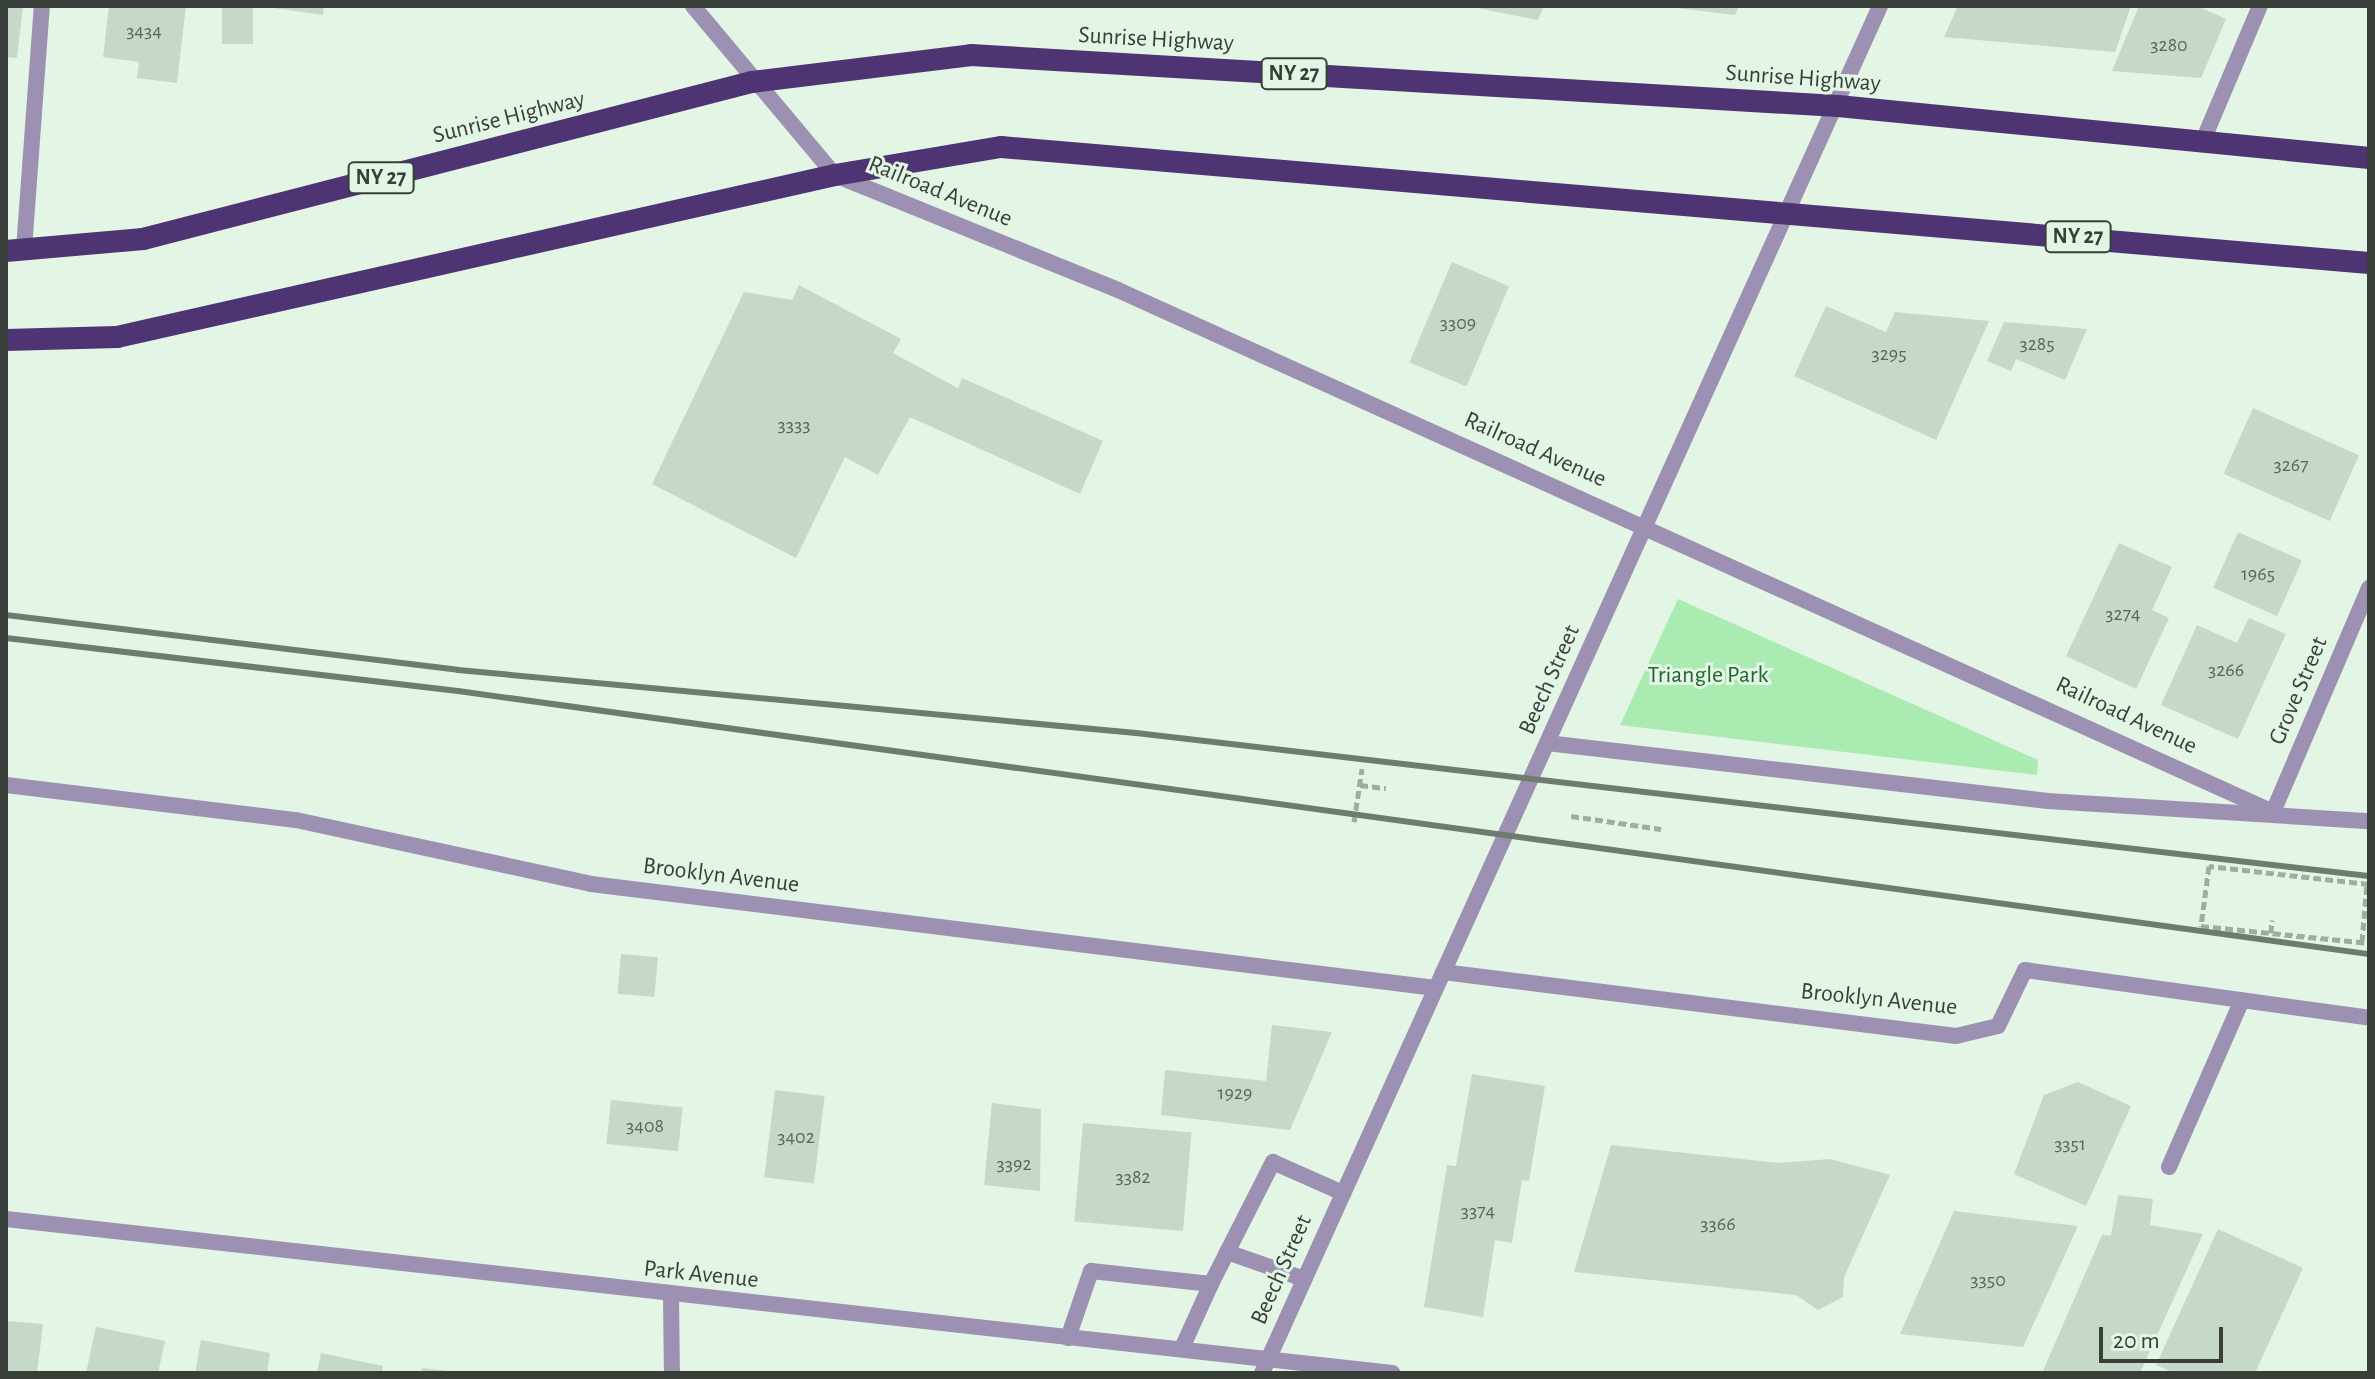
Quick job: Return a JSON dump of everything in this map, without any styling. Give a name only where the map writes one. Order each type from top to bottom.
[{"type":"highway","name":"Sunrise Highway","points":[[15,250],[143,239],[752,82],[971,55],[1838,106],[2369,158]]},
{"type":"highway","name":"NY 27","points":[[6,340],[117,337],[835,175],[1001,147],[1787,211],[2369,263]]},
{"type":"street","points":[[15,250],[42,6]]},
{"type":"street","name":"Railroad Avenue","points":[[693,6],[752,82],[835,175],[1118,290],[2273,812]]},
{"type":"street","name":"Beech Street","points":[[1265,1366],[1787,211],[1838,106],[1880,6]]},
{"type":"street","points":[[2202,143],[2260,6]]},
{"type":"street","name":"Grove Street","points":[[2273,812],[2369,588]]},
{"type":"street","name":"Railroad Avenue","points":[[1547,743],[2048,801],[2273,812],[2369,821]]},
{"type":"street","name":"Brooklyn Avenue","points":[[6,785],[296,820],[591,884],[1224,962],[1439,980],[1956,1036],[1998,1026],[2025,970],[2369,1018]]},
{"type":"street","points":[[2169,1167],[2242,1000]]},
{"type":"street","points":[[1182,1348],[1273,1162],[1343,1193]]},
{"type":"street","name":"Park Avenue","points":[[6,1219],[671,1296],[1182,1348],[1265,1366],[1392,1373]]},
{"type":"street","points":[[1227,1252],[1304,1279]]},
{"type":"street","points":[[1068,1338],[1091,1271],[1211,1284]]},
{"type":"street","points":[[671,1296],[672,1373]]},
{"type":"path","points":[[1354,822],[1362,769]]},
{"type":"path","points":[[1360,785],[1386,788]]},
{"type":"path","points":[[1571,816],[1661,829]]},
{"type":"path","points":[[2209,866],[2368,884],[2366,943],[2201,926],[2209,866]]},
{"type":"path","points":[[2277,882],[2279,873]]},
{"type":"path","points":[[2271,933],[2272,920]]},
{"type":"green space","name":"Triangle Park","points":[[1678,599],[2038,760],[2037,775],[1620,725]]},
{"type":"building","points":[[6,6],[23,6],[17,58],[6,57]]},
{"type":"building","points":[[109,6],[186,6],[177,83],[137,78],[139,62],[103,57]]},
{"type":"building","points":[[222,6],[253,6],[253,44],[222,44]]},
{"type":"building","points":[[260,6],[324,6],[323,15]]},
{"type":"building","points":[[1467,6],[1544,6],[1538,20]]},
{"type":"building","points":[[1660,6],[1739,6],[1735,15]]},
{"type":"building","points":[[1958,6],[2131,6],[2115,52],[1944,37]]},
{"type":"building","points":[[2139,6],[2197,6],[2226,19],[2201,78],[2112,71]]},
{"type":"building","points":[[1452,262],[1509,286],[1466,387],[1409,362]]},
{"type":"building","points":[[799,285],[901,339],[893,353],[958,388],[962,378],[1103,441],[1080,494],[910,417],[878,475],[845,457],[796,558],[652,484],[744,292],[792,300]]},
{"type":"building","points":[[1826,306],[1886,332],[1895,312],[1989,321],[1936,440],[1794,376]]},
{"type":"building","points":[[2004,322],[2087,329],[2065,380],[2016,359],[2011,371],[1987,361]]},
{"type":"building","points":[[2253,408],[2359,455],[2330,521],[2224,474]]},
{"type":"building","points":[[2238,532],[2302,560],[2277,616],[2213,588]]},
{"type":"building","points":[[2119,543],[2172,567],[2152,610],[2169,618],[2136,689],[2066,656]]},
{"type":"building","points":[[2249,618],[2286,634],[2238,739],[2161,705],[2197,625],[2237,643]]},
{"type":"building","points":[[621,954],[658,957],[654,997],[618,994]]},
{"type":"building","points":[[1272,1025],[1332,1032],[1290,1130],[1161,1115],[1165,1070],[1266,1081]]},
{"type":"building","points":[[1472,1074],[1545,1086],[1529,1181],[1522,1180],[1512,1243],[1495,1240],[1483,1317],[1424,1307],[1447,1165],[1456,1166]]},
{"type":"building","points":[[2078,1082],[2131,1106],[2086,1206],[2014,1174],[2044,1095]]},
{"type":"building","points":[[775,1090],[825,1096],[814,1183],[764,1177]]},
{"type":"building","points":[[611,1100],[683,1108],[678,1151],[606,1144]]},
{"type":"building","points":[[992,1103],[1041,1109],[1040,1191],[984,1185]]},
{"type":"building","points":[[1083,1123],[1192,1132],[1183,1231],[1074,1222]]},
{"type":"building","points":[[1611,1145],[1779,1163],[1830,1159],[1890,1175],[1844,1277],[1843,1297],[1818,1310],[1796,1295],[1574,1272]]},
{"type":"building","points":[[2118,1195],[2153,1199],[2150,1225],[2203,1234],[2140,1373],[2042,1373],[2102,1235],[2111,1236]]},
{"type":"building","points":[[1954,1211],[2078,1226],[2023,1347],[1900,1334]]},
{"type":"building","points":[[2218,1229],[2303,1268],[2255,1373],[2174,1373],[2156,1365]]},
{"type":"building","points":[[6,1321],[43,1324],[37,1373],[6,1371]]},
{"type":"building","points":[[96,1327],[165,1341],[158,1373],[86,1373]]},
{"type":"building","points":[[201,1340],[270,1353],[267,1373],[195,1373]]},
{"type":"building","points":[[321,1353],[383,1366],[382,1373],[317,1373]]},
{"type":"building","points":[[422,1368],[450,1371],[450,1373],[421,1373]]},
{"type":"railway","points":[[6,615],[458,670],[1136,733],[2369,876]]},
{"type":"railway","points":[[6,638],[458,691],[2369,954]]}]
